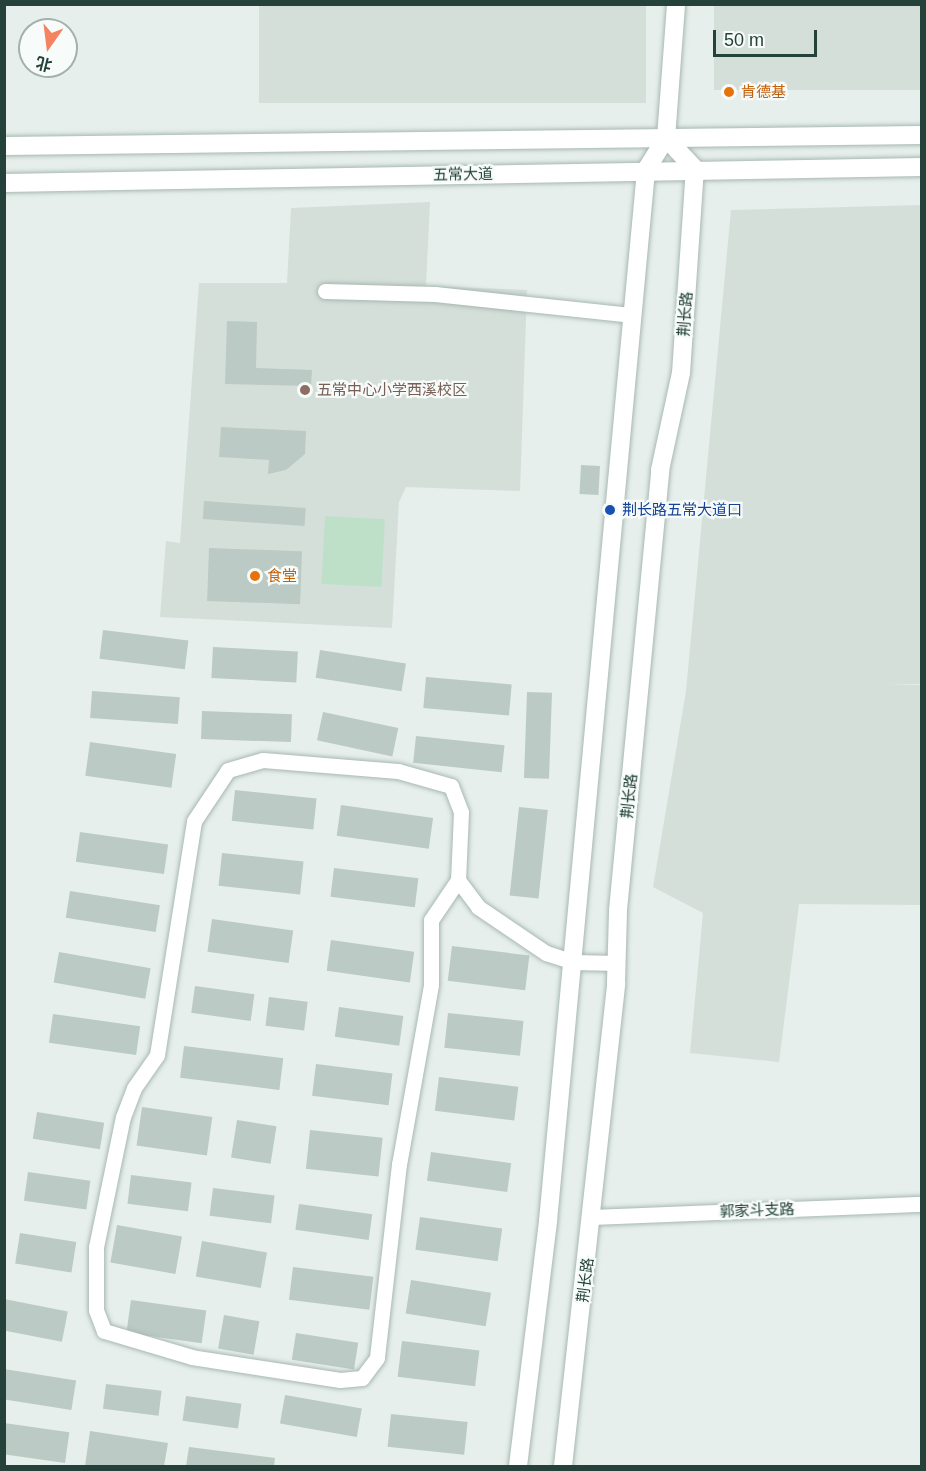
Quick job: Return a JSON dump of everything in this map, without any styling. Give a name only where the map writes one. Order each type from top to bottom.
[{"type":"main road","points":[[518,1467],[573,962],[646,170],[666,138],[676,4]]},
{"type":"main road","points":[[4,146],[921,135]]},
{"type":"main road","points":[[666,138],[695,170]]},
{"type":"main road","name":"五常大道","points":[[4,183],[921,167]]},
{"type":"main road","name":"荆长路","points":[[562,1467],[593,1217],[660,470],[681,373],[695,170]]},
{"type":"street","points":[[325,291],[435,294],[633,315]]},
{"type":"street","points":[[458,880],[431,920],[431,985],[399,1164],[377,1358],[362,1378],[340,1380],[192,1357],[104,1331],[96,1310],[96,1247],[123,1118],[134,1088],[157,1055],[194,821],[228,770],[263,760],[398,771],[451,786],[461,812],[458,880],[478,907],[516,936],[573,962],[617,963]]},
{"type":"street","name":"郭家斗支路","points":[[593,1217],[921,1204]]},
{"type":"shaded area","points":[[259,5],[646,5],[646,103],[259,103]]},
{"type":"shaded area","points":[[714,5],[921,5],[921,90],[714,90]]},
{"type":"shaded area","name":"五常中心小学西溪校区","points":[[430,202],[426,286],[527,290],[520,491],[406,487],[399,502],[392,628],[160,617],[166,541],[180,543],[199,283],[287,283],[291,208]]},
{"type":"shaded area","points":[[921,205],[921,684],[888,685],[921,685],[921,905],[799,904],[779,1062],[690,1053],[703,913],[653,887],[686,691],[731,210]]},
{"type":"green space","points":[[325,516],[385,519],[381,587],[321,584]]},
{"type":"building","points":[[227,321],[257,322],[256,368],[312,370],[311,386],[225,384]]},
{"type":"building","points":[[221,427],[306,431],[305,454],[286,470],[268,474],[269,460],[219,457]]},
{"type":"building","points":[[581,465],[600,466],[598,495],[579,494]]},
{"type":"building","points":[[204,501],[306,508],[304,526],[203,519]]},
{"type":"building","name":"食堂","points":[[209,548],[302,551],[300,604],[207,601]]},
{"type":"building","points":[[103,630],[188,640],[185,669],[99,659]]},
{"type":"building","points":[[213,647],[298,651],[296,682],[211,678]]},
{"type":"building","points":[[320,650],[406,664],[402,691],[316,678]]},
{"type":"building","points":[[426,677],[512,684],[509,715],[423,708]]},
{"type":"building","points":[[92,691],[180,697],[178,724],[90,718]]},
{"type":"building","points":[[527,692],[552,693],[549,779],[524,778]]},
{"type":"building","points":[[202,711],[292,714],[291,742],[201,739]]},
{"type":"building","points":[[323,712],[398,728],[392,756],[317,740]]},
{"type":"building","points":[[416,736],[505,745],[502,772],[413,763]]},
{"type":"building","points":[[90,742],[176,754],[171,788],[85,776]]},
{"type":"building","points":[[235,790],[317,799],[313,829],[232,821]]},
{"type":"building","points":[[341,805],[433,818],[429,849],[337,836]]},
{"type":"building","points":[[519,807],[548,810],[539,899],[510,896]]},
{"type":"building","points":[[80,832],[168,844],[164,874],[76,862]]},
{"type":"building","points":[[222,853],[304,862],[300,894],[219,886]]},
{"type":"building","points":[[334,868],[418,878],[415,907],[330,897]]},
{"type":"building","points":[[70,891],[160,905],[156,932],[66,918]]},
{"type":"building","points":[[212,919],[293,930],[289,963],[207,952]]},
{"type":"building","points":[[331,940],[414,952],[410,982],[327,971]]},
{"type":"building","points":[[452,946],[529,956],[525,990],[448,981]]},
{"type":"building","points":[[59,952],[151,968],[145,999],[54,983]]},
{"type":"building","points":[[195,986],[254,994],[251,1021],[191,1013]]},
{"type":"building","points":[[269,997],[308,1002],[304,1031],[265,1026]]},
{"type":"building","points":[[339,1007],[403,1016],[399,1046],[335,1037]]},
{"type":"building","points":[[448,1013],[524,1021],[520,1056],[444,1048]]},
{"type":"building","points":[[53,1014],[140,1026],[136,1055],[49,1043]]},
{"type":"building","points":[[184,1046],[283,1058],[279,1090],[180,1078]]},
{"type":"building","points":[[316,1064],[392,1073],[389,1105],[312,1096]]},
{"type":"building","points":[[439,1077],[518,1087],[514,1120],[435,1111]]},
{"type":"building","points":[[142,1107],[212,1117],[207,1156],[137,1146]]},
{"type":"building","points":[[37,1112],[104,1123],[100,1149],[33,1139]]},
{"type":"building","points":[[237,1120],[277,1126],[271,1164],[231,1158]]},
{"type":"building","points":[[310,1130],[383,1138],[379,1176],[306,1169]]},
{"type":"building","points":[[431,1152],[511,1163],[507,1192],[427,1181]]},
{"type":"building","points":[[28,1172],[90,1181],[86,1209],[24,1201]]},
{"type":"building","points":[[131,1175],[192,1182],[188,1211],[127,1204]]},
{"type":"building","points":[[213,1188],[275,1196],[271,1223],[210,1216]]},
{"type":"building","points":[[299,1204],[372,1214],[369,1240],[295,1230]]},
{"type":"building","points":[[420,1217],[502,1229],[498,1261],[415,1250]]},
{"type":"building","points":[[117,1225],[182,1236],[175,1274],[110,1262]]},
{"type":"building","points":[[20,1233],[76,1242],[71,1273],[15,1264]]},
{"type":"building","points":[[202,1241],[267,1252],[261,1288],[196,1276]]},
{"type":"building","points":[[293,1267],[373,1277],[369,1310],[289,1300]]},
{"type":"building","points":[[411,1280],[491,1293],[486,1326],[406,1314]]},
{"type":"building","points":[[4,1299],[68,1311],[62,1342],[4,1331]]},
{"type":"building","points":[[131,1300],[206,1311],[202,1343],[126,1333]]},
{"type":"building","points":[[224,1315],[259,1321],[254,1355],[218,1348]]},
{"type":"building","points":[[296,1333],[358,1343],[354,1370],[292,1360]]},
{"type":"building","points":[[402,1341],[479,1351],[475,1386],[398,1377]]},
{"type":"building","points":[[4,1369],[76,1380],[71,1410],[4,1399]]},
{"type":"building","points":[[106,1384],[162,1391],[159,1416],[103,1409]]},
{"type":"building","points":[[285,1395],[362,1409],[357,1437],[280,1424]]},
{"type":"building","points":[[186,1396],[241,1404],[238,1429],[183,1421]]},
{"type":"building","points":[[391,1414],[468,1422],[464,1455],[388,1447]]},
{"type":"building","points":[[4,1423],[69,1432],[65,1463],[4,1454]]},
{"type":"building","points":[[90,1431],[168,1443],[164,1466],[85,1466]]},
{"type":"building","points":[[189,1447],[275,1458],[274,1466],[186,1466]]},
{"type":"place","name":"肯德基","points":[[729,92]]},
{"type":"place","name":"五常中心小学西溪校区","points":[[305,390]]},
{"type":"place","name":"荆长路五常大道口","points":[[610,510]]},
{"type":"place","name":"食堂","points":[[255,576]]}]
